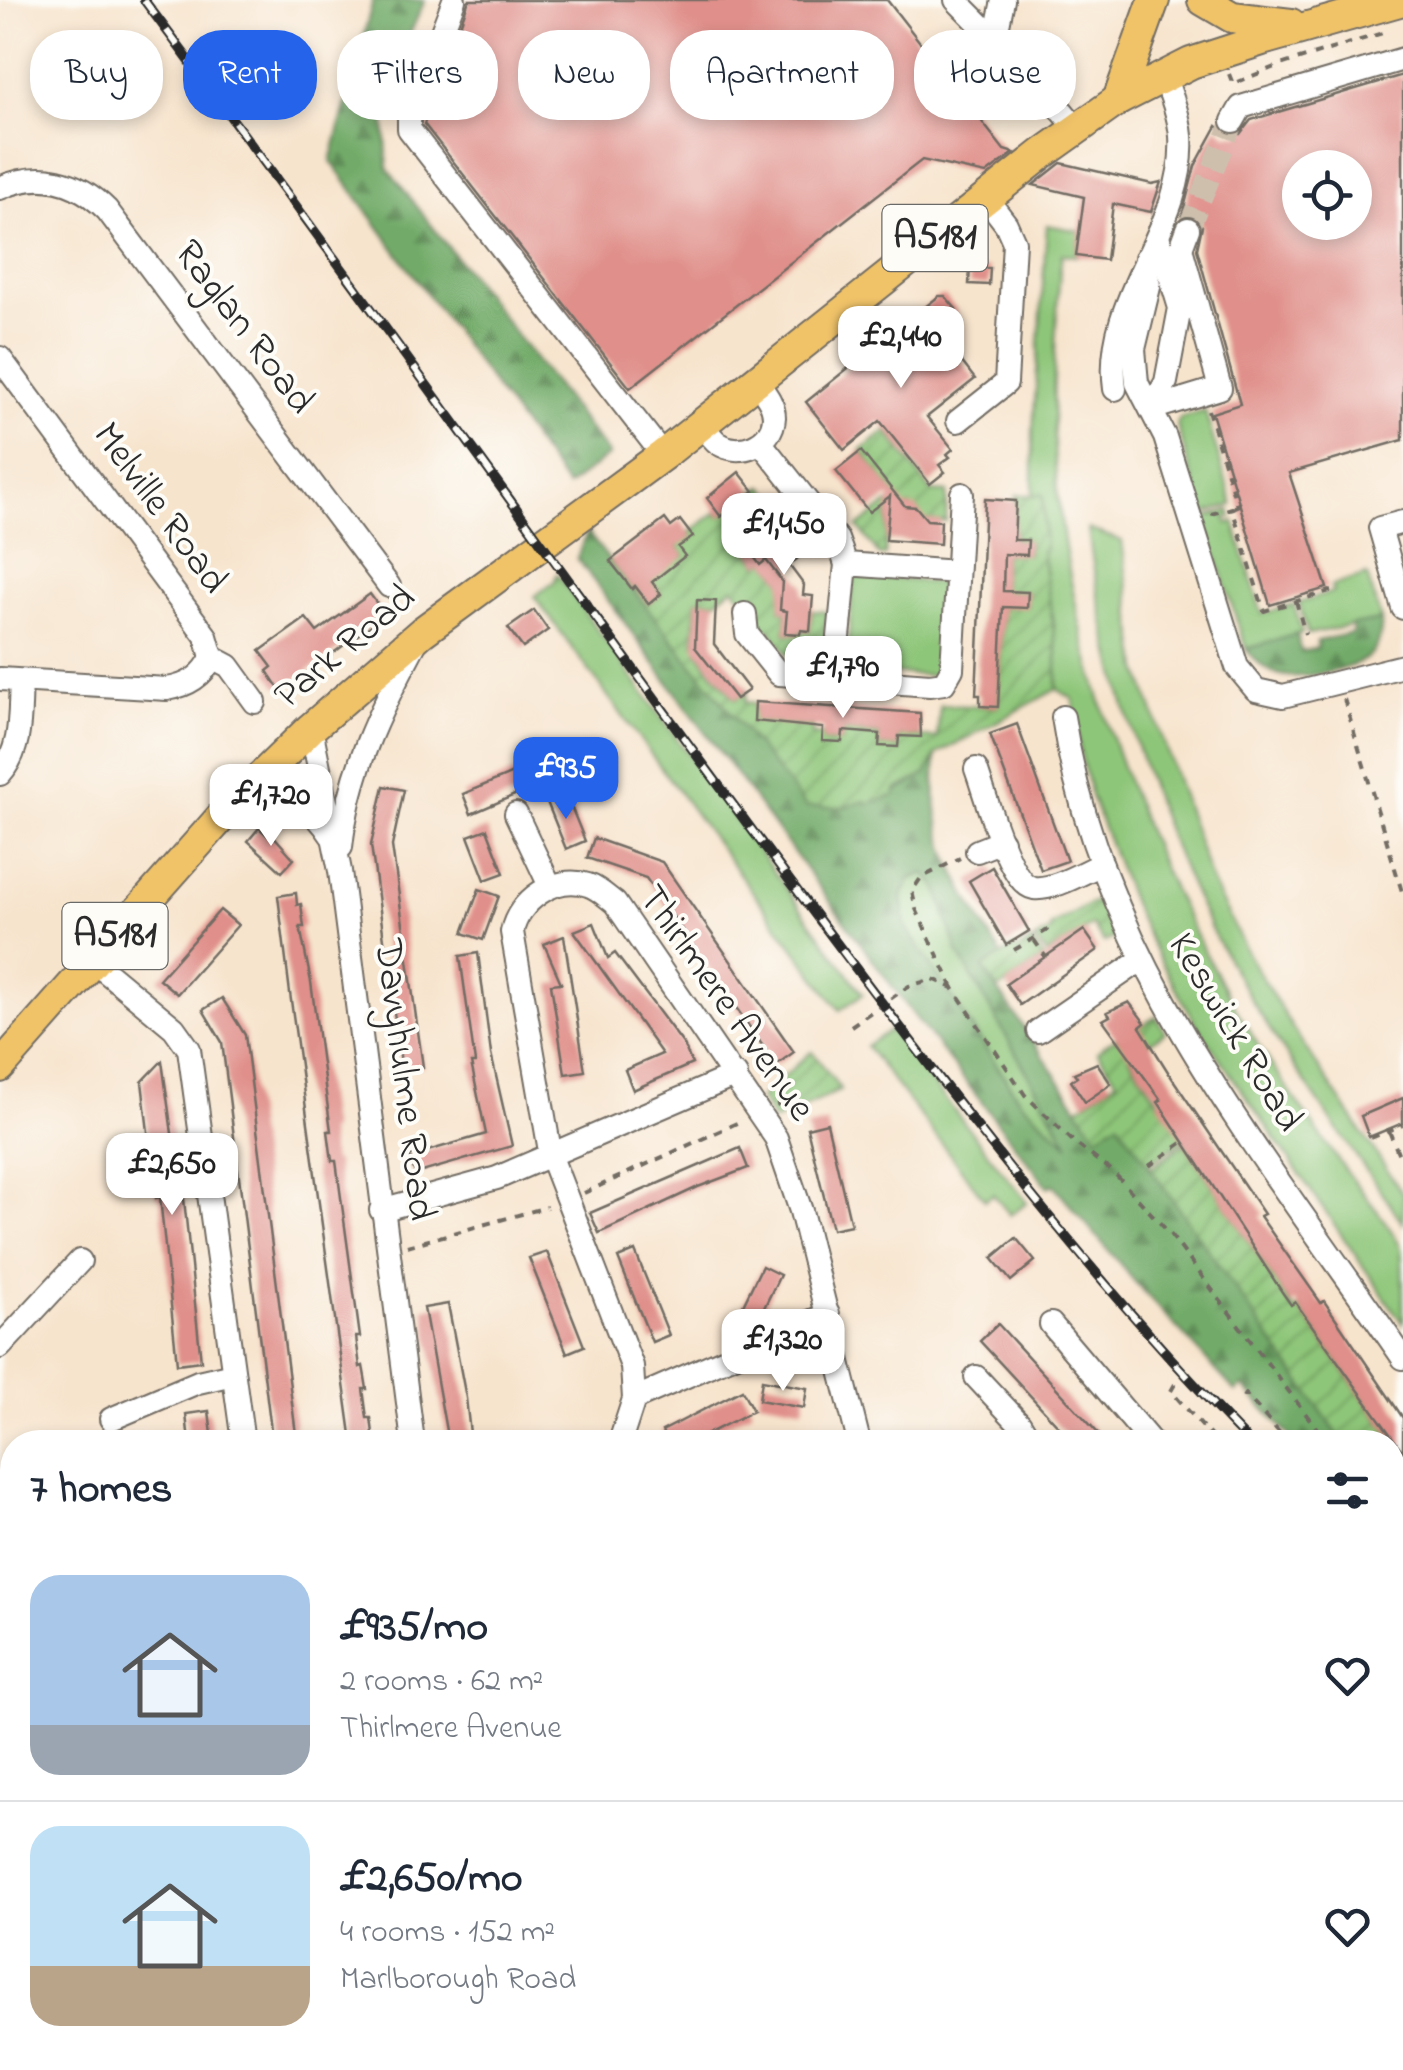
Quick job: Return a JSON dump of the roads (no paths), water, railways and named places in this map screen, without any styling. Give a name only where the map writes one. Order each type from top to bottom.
[{"type":"main road","points":[[1118,100],[1154,0]]},
{"type":"main road","points":[[1203,0],[1232,17],[1314,25]]},
{"type":"main road","name":"A5181","points":[[756,380],[986,198],[1118,100],[1221,52],[1403,0]]},
{"type":"main road","name":"Park Road","points":[[0,1067],[232,806],[310,728],[422,632],[662,455],[756,380]]},
{"type":"street","points":[[454,0],[409,129],[662,455]]},
{"type":"street","points":[[956,0],[985,30]]},
{"type":"street","points":[[997,30],[1003,0]]},
{"type":"street","points":[[1234,121],[1241,107],[1403,58]]},
{"type":"street","points":[[1115,390],[1113,364],[1132,284],[1158,236],[1172,196],[1181,138],[1164,76]]},
{"type":"street","points":[[1069,120],[1076,129]]},
{"type":"street","name":"Raglan Road","points":[[0,188],[26,180],[62,181],[95,198],[108,210],[389,586]]},
{"type":"street","points":[[958,421],[1006,383],[1014,242],[986,198]]},
{"type":"street","points":[[1151,410],[1220,388],[1181,248],[1188,229]]},
{"type":"street","points":[[1151,410],[1166,382],[1180,308],[1158,236]]},
{"type":"street","points":[[1146,258],[1149,287],[1134,366],[1137,382],[1165,436],[1229,649],[1246,682],[1268,695],[1283,696],[1403,666]]},
{"type":"street","name":"Melville Road","points":[[0,358],[206,636],[212,656],[229,666],[256,702]]},
{"type":"street","points":[[702,423],[716,441],[732,448],[761,442],[774,417],[772,406],[756,380]]},
{"type":"street","points":[[761,442],[837,539],[846,564],[836,678]]},
{"type":"street","points":[[745,614],[747,634],[776,672],[783,675],[930,685],[948,680],[952,669],[962,494]]},
{"type":"street","points":[[1403,522],[1380,528],[1403,608]]},
{"type":"street","points":[[846,564],[957,572]]},
{"type":"street","points":[[340,871],[346,815],[356,773],[373,724],[422,632]]},
{"type":"street","points":[[0,774],[18,738],[11,680],[167,689],[192,682],[212,656]]},
{"type":"street","name":"Keswick Road","points":[[1063,717],[1075,782],[1102,864],[1141,960],[1199,1063],[1403,1358]]},
{"type":"street","name":"Davyhulme Road","points":[[310,728],[340,871],[411,1430]]},
{"type":"street","points":[[976,770],[1017,876],[1030,887],[1045,887],[1102,864]]},
{"type":"street","points":[[232,806],[266,794],[284,796],[314,814],[333,838]]},
{"type":"street","points":[[516,814],[550,886],[529,901],[515,918],[512,932],[551,1157],[632,1366],[634,1399],[624,1430]]},
{"type":"street","points":[[977,851],[1002,841]]},
{"type":"street","name":"Thirlmere Avenue","points":[[550,886],[588,885],[616,903],[759,1109],[789,1167],[857,1430]]},
{"type":"street","points":[[1038,1031],[1067,1023],[1141,960]]},
{"type":"street","points":[[93,961],[174,1028],[189,1050],[242,1430]]},
{"type":"street","points":[[382,1210],[468,1187],[551,1157],[736,1075]]},
{"type":"street","points":[[0,1347],[80,1261]]},
{"type":"street","points":[[634,1399],[828,1314]]},
{"type":"street","points":[[1051,1324],[1091,1359],[1143,1430]]},
{"type":"street","points":[[111,1418],[198,1382],[233,1374]]},
{"type":"street","points":[[976,1377],[1024,1430]]},
{"type":"tunnel","points":[[1188,229],[1233,121]]},
{"type":"railway","points":[[144,0],[897,1023],[1067,1238],[1238,1430]]}]
